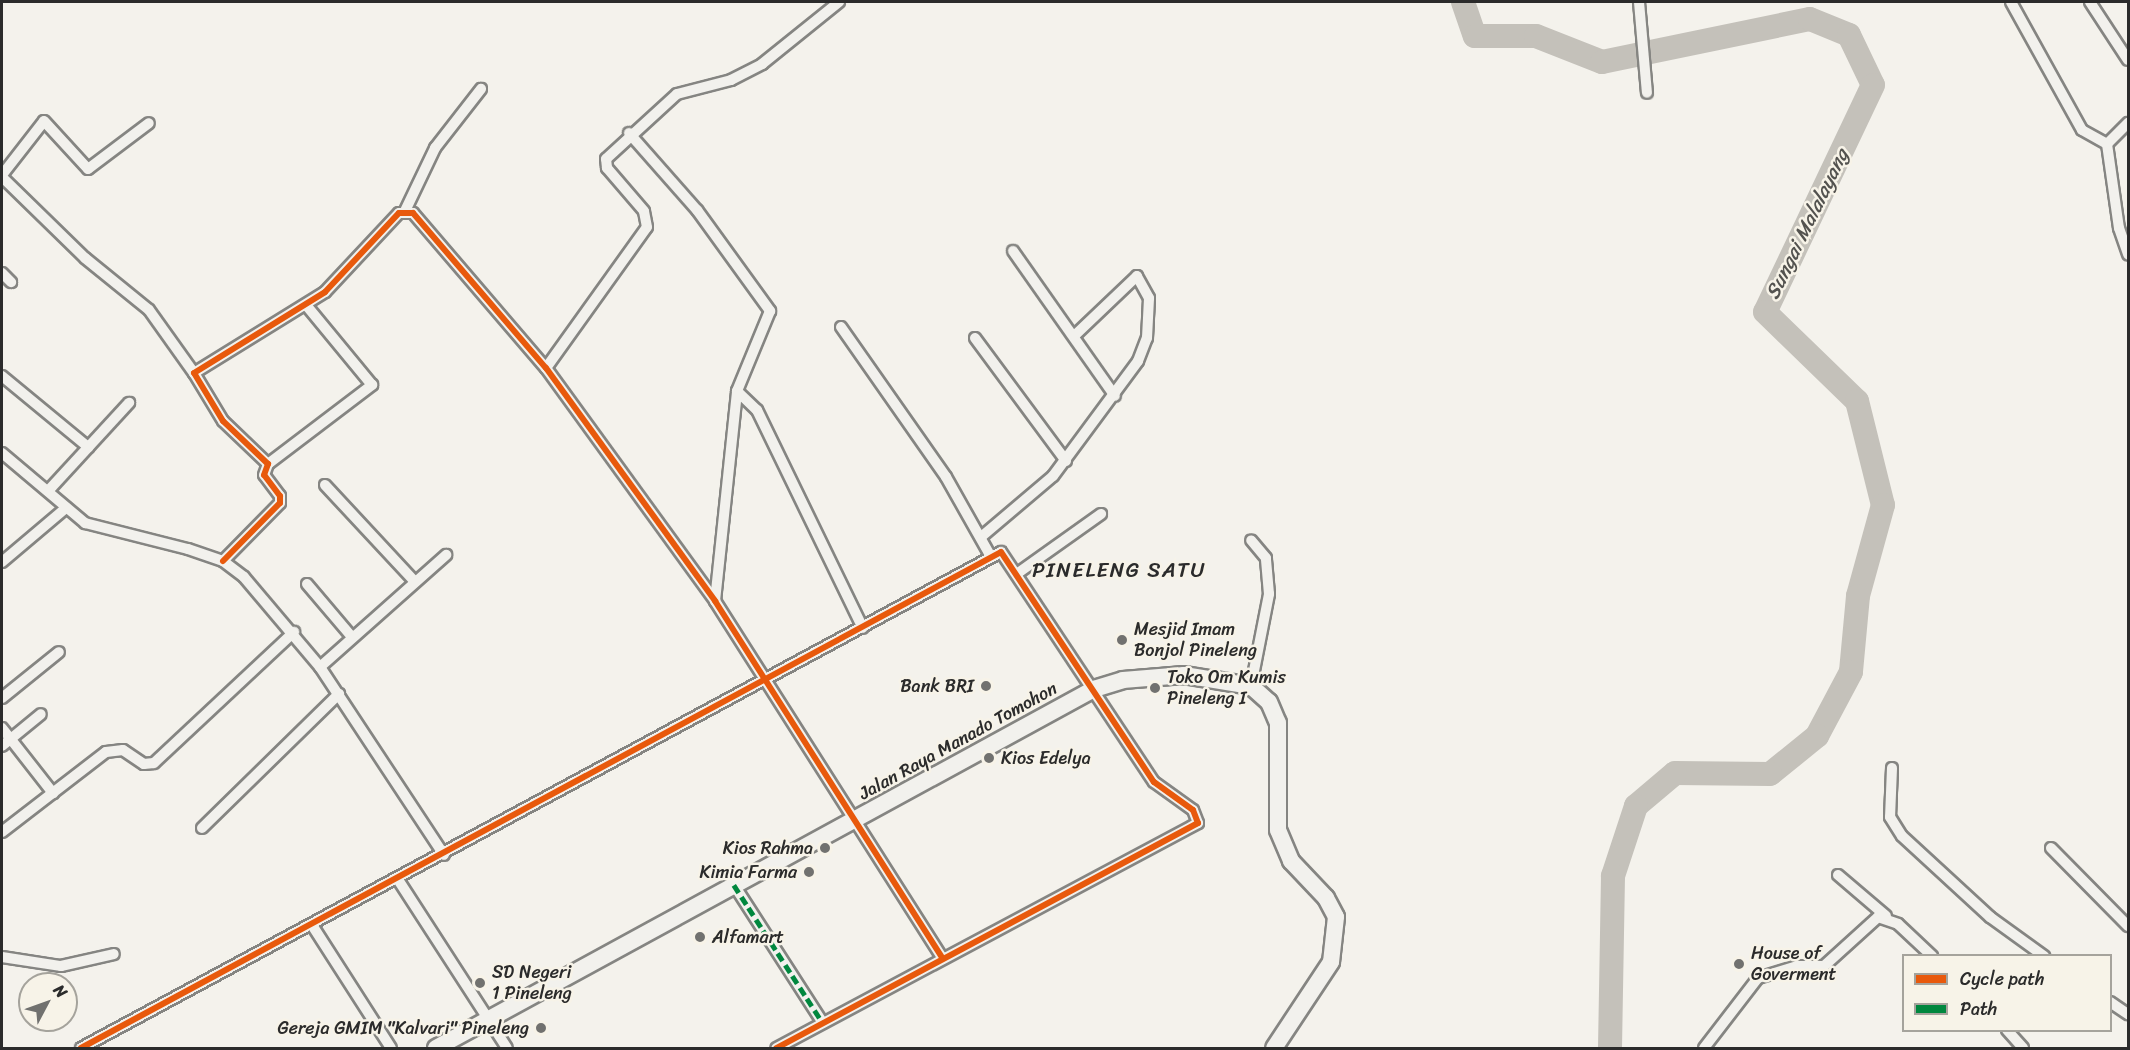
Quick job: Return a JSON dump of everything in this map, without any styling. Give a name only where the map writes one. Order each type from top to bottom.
[{"type":"highway","name":"Jalan Raya Manado Tomohon","points":[[436,1048],[1094,689],[1158,676],[1251,686]]},
{"type":"highway","points":[[1251,686],[1269,702],[1278,723],[1278,830],[1291,861],[1326,898],[1336,917],[1331,962],[1274,1048]]},
{"type":"street","points":[[546,368],[645,233],[644,211],[604,165],[629,134],[683,90],[731,80],[762,63],[838,2]]},
{"type":"street","points":[[1639,2],[1647,93]]},
{"type":"street","points":[[2011,2],[2071,114],[2084,132],[2107,144]]},
{"type":"street","points":[[2090,2],[2128,60]]},
{"type":"street","points":[[194,373],[306,305],[405,211],[435,148],[481,89]]},
{"type":"street","points":[[149,123],[88,169],[44,122],[2,176],[85,258],[149,310],[194,373],[223,421],[268,464]]},
{"type":"street","points":[[2107,144],[2128,123]]},
{"type":"street","points":[[629,134],[697,210],[770,311],[737,391],[715,601]]},
{"type":"street","points":[[2107,144],[2119,228],[2128,254]]},
{"type":"street","points":[[405,211],[412,213],[546,368],[715,601],[762,681],[851,821],[941,956]]},
{"type":"street","points":[[1013,251],[1075,335],[1114,396]]},
{"type":"street","points":[[2,273],[11,282]]},
{"type":"street","points":[[981,537],[1066,461],[1114,396],[1147,338],[1149,298],[1137,276],[1075,335]]},
{"type":"street","points":[[223,561],[280,503],[264,475],[268,464],[372,385],[306,305]]},
{"type":"street","points":[[841,327],[981,537],[990,555]]},
{"type":"street","points":[[975,338],[1066,461]]},
{"type":"street","points":[[2,376],[88,447]]},
{"type":"street","points":[[737,391],[757,410],[863,628]]},
{"type":"street","points":[[48,491],[129,403]]},
{"type":"street","points":[[2,453],[66,508],[101,530],[223,561],[294,632],[339,694],[444,855]]},
{"type":"street","points":[[325,486],[415,582]]},
{"type":"street","points":[[2,562],[66,508]]},
{"type":"street","points":[[1018,573],[1101,514]]},
{"type":"street","points":[[1251,540],[1266,558],[1269,594],[1251,686]]},
{"type":"street","points":[[81,1048],[863,628],[990,555],[1004,554],[1158,788],[1193,810],[1198,823],[941,956],[776,1048]]},
{"type":"street","points":[[320,667],[446,555]]},
{"type":"street","points":[[306,584],[352,637]]},
{"type":"street","points":[[2,832],[110,750],[123,750],[144,764],[154,763],[294,632]]},
{"type":"street","points":[[2,698],[59,652]]},
{"type":"street","points":[[202,828],[339,694]]},
{"type":"street","points":[[6,742],[41,714]]},
{"type":"street","points":[[2,728],[6,742],[53,793]]},
{"type":"street","points":[[1892,768],[1890,818],[1902,836],[1990,917],[2041,954]]},
{"type":"street","points":[[2051,848],[2128,926]]},
{"type":"street","points":[[1838,875],[1930,954]]},
{"type":"street","points":[[398,878],[507,1048]]},
{"type":"street","points":[[734,885],[823,1023]]},
{"type":"street","points":[[1704,1048],[1758,978],[1797,966],[1824,966],[1871,921],[1886,916]]},
{"type":"street","points":[[312,925],[391,1048]]},
{"type":"street","points":[[2,957],[55,966],[114,954]]},
{"type":"street","points":[[2112,1003],[2128,1014]]},
{"type":"street","points":[[2009,1032],[2023,1048]]},
{"type":"waterway","name":"Sungai Malalayang","points":[[1463,2],[1475,36],[1536,36],[1602,62],[1810,19],[1849,35],[1873,85],[1765,312],[1857,401],[1883,505],[1858,596],[1851,672],[1817,736],[1770,774],[1675,773],[1636,806],[1613,876],[1610,1048]]},
{"type":"marked path","points":[[734,885],[823,1023]]},
{"type":"cycle path","points":[[223,561],[280,503],[280,496],[264,475],[268,464],[223,421],[194,373],[325,292],[399,213],[413,213],[546,368],[715,601],[941,956]]},
{"type":"cycle path","points":[[81,1048],[1001,552],[1154,782],[1193,810],[1198,823],[776,1048]]},
{"type":"place","name":"Mesjid Imam Bonjol Pineleng","points":[[1122,640]]},
{"type":"place","name":"Bank BRI","points":[[986,686]]},
{"type":"place","name":"Toko Om Kumis Pineleng I","points":[[1155,688]]},
{"type":"place","name":"Kios Edelya","points":[[989,758]]},
{"type":"place","name":"Kios Rahma","points":[[825,848]]},
{"type":"place","name":"Kimia Farma","points":[[809,872]]},
{"type":"place","name":"Alfamart","points":[[700,937]]},
{"type":"place","name":"House of Goverment","points":[[1739,964]]},
{"type":"place","name":"SD Negeri 1 Pineleng","points":[[480,983]]},
{"type":"place","name":"Gereja GMIM \"Kalvari\" Pineleng","points":[[541,1028]]},
{"type":"district","name":"PINELENG SATU","points":[[1119,570]]}]
